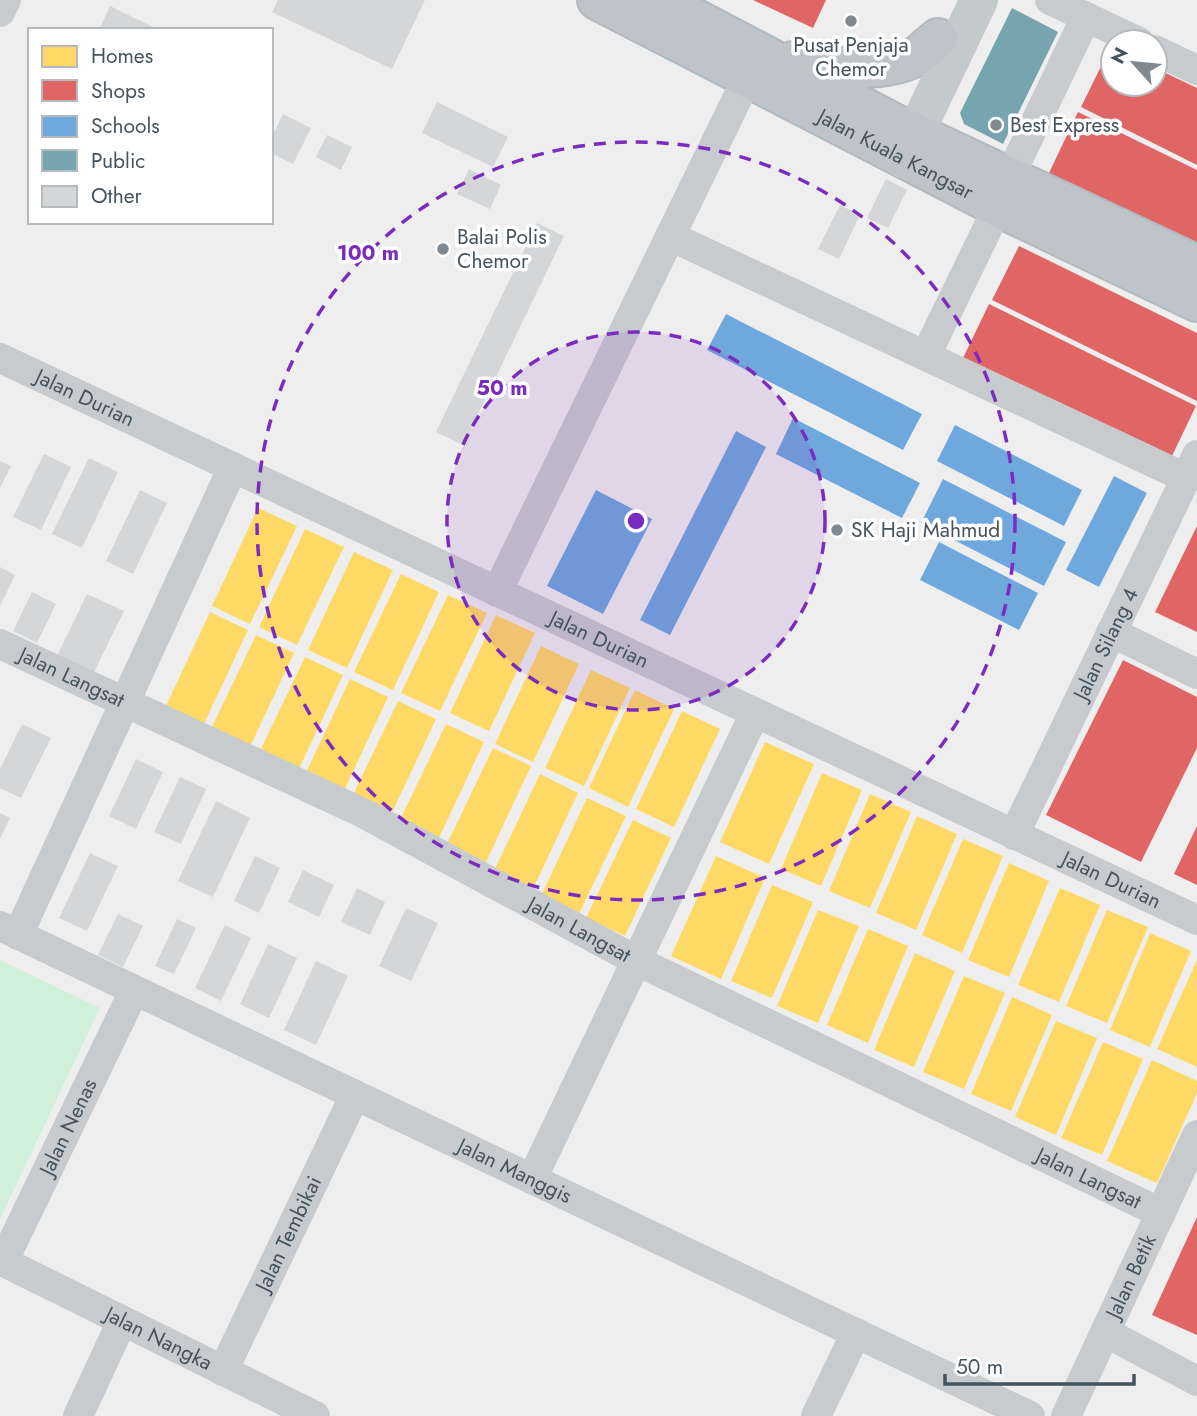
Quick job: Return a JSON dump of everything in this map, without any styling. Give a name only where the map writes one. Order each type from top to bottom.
[{"type":"highway","name":"Jalan Kuala Kangsar","points":[[597,0],[760,63]]},
{"type":"highway","name":"Jalan Kuala Kangsar","points":[[660,0],[760,63],[900,141],[1003,192],[1197,302]]},
{"type":"highway","points":[[760,63],[858,68],[916,56],[937,38]]},
{"type":"highway","name":"Jalan Kuala Kangsar","points":[[1003,192],[1197,265]]},
{"type":"main road","points":[[900,141],[937,38],[956,0]]},
{"type":"main road","points":[[900,141],[979,0]]},
{"type":"street","points":[[0,12],[6,0]]},
{"type":"street","points":[[1050,0],[1109,28]]},
{"type":"street","points":[[926,355],[1086,17]]},
{"type":"street","points":[[1169,56],[1197,69]]},
{"type":"street","points":[[497,592],[670,236],[760,63]]},
{"type":"street","points":[[670,236],[926,355],[1191,466]]},
{"type":"street","name":"Jalan Durian","points":[[0,358],[1197,920]]},
{"type":"street","name":"Jalan Silang 4","points":[[1014,835],[1191,466]]},
{"type":"street","points":[[9,931],[125,702],[233,467]]},
{"type":"street","points":[[1111,632],[1197,674]]},
{"type":"street","name":"Jalan Langsat","points":[[0,644],[363,813],[636,961],[1161,1213]]},
{"type":"street","points":[[533,1180],[755,713]]},
{"type":"street","name":"Jalan Manggis","points":[[9,931],[1030,1416]]},
{"type":"street","name":"Jalan Nenas","points":[[1,1261],[134,991]]},
{"type":"street","name":"Jalan Tembikai","points":[[223,1371],[355,1095]]},
{"type":"street","name":"Jalan Betik","points":[[1066,1416],[1197,1135]]},
{"type":"street","name":"Jalan Nangka","points":[[1,1261],[315,1416]]},
{"type":"street","points":[[78,1416],[122,1321]]},
{"type":"street","points":[[1105,1332],[1197,1381]]},
{"type":"street","points":[[816,1416],[856,1333]]},
{"type":"green space","points":[[0,960],[100,1008],[0,1219]]},
{"type":"building: Homes","points":[[258,508],[297,526],[250,624],[212,606]]},
{"type":"building: Homes","points":[[305,529],[344,547],[297,645],[259,627]]},
{"type":"building: Homes","points":[[354,552],[393,570],[347,668],[308,650]]},
{"type":"building: Homes","points":[[401,574],[439,592],[393,690],[354,672]]},
{"type":"building: Homes","points":[[448,595],[487,613],[440,711],[401,693]]},
{"type":"building: Homes","points":[[210,612],[248,630],[202,728],[164,710]]},
{"type":"building: Homes","points":[[496,615],[535,633],[489,731],[450,713]]},
{"type":"building: Homes","points":[[256,635],[294,653],[248,751],[209,733]]},
{"type":"building: Homes","points":[[541,646],[579,664],[533,762],[495,744]]},
{"type":"building: Homes","points":[[305,657],[343,675],[297,773],[258,755]]},
{"type":"building: Homes","points":[[591,670],[630,688],[584,786],[545,768]]},
{"type":"building: Homes","points":[[350,679],[388,697],[342,795],[304,777]]},
{"type":"building: Homes","points":[[635,690],[674,709],[628,807],[589,788]]},
{"type":"building: Homes","points":[[398,701],[436,719],[390,817],[351,799]]},
{"type":"building: Homes","points":[[682,711],[720,729],[674,827],[636,809]]},
{"type":"building: Homes","points":[[446,724],[484,742],[438,840],[399,822]]},
{"type":"building: Homes","points":[[765,742],[814,764],[769,864],[720,842]]},
{"type":"building: Homes","points":[[493,748],[531,766],[485,864],[446,846]]},
{"type":"building: Homes","points":[[822,773],[862,790],[821,886],[781,869]]},
{"type":"building: Homes","points":[[540,774],[578,793],[532,891],[493,873]]},
{"type":"building: Homes","points":[[870,794],[911,812],[870,908],[829,891]]},
{"type":"building: Homes","points":[[587,798],[626,816],[579,914],[541,896]]},
{"type":"building: Homes","points":[[917,816],[957,834],[916,930],[876,913]]},
{"type":"building: Homes","points":[[633,820],[671,838],[625,936],[586,918]]},
{"type":"building: Homes","points":[[963,839],[1003,856],[962,953],[922,935]]},
{"type":"building: Homes","points":[[716,856],[765,878],[721,979],[671,956]]},
{"type":"building: Homes","points":[[1009,863],[1049,881],[1009,977],[968,960]]},
{"type":"building: Homes","points":[[772,885],[813,902],[772,998],[731,981]]},
{"type":"building: Homes","points":[[1060,888],[1100,905],[1059,1002],[1018,985]]},
{"type":"building: Homes","points":[[818,910],[859,926],[818,1023],[777,1006]]},
{"type":"building: Homes","points":[[1107,910],[1148,927],[1107,1023],[1066,1006]]},
{"type":"building: Homes","points":[[868,929],[908,946],[868,1043],[827,1025]]},
{"type":"building: Homes","points":[[1150,933],[1191,951],[1150,1047],[1110,1030]]},
{"type":"building: Homes","points":[[915,953],[955,971],[914,1067],[874,1050]]},
{"type":"building: Homes","points":[[1197,960],[1197,1067],[1157,1049]]},
{"type":"building: Homes","points":[[964,976],[1005,993],[964,1089],[923,1072]]},
{"type":"building: Homes","points":[[1012,997],[1052,1015],[1011,1111],[971,1094]]},
{"type":"building: Homes","points":[[1056,1021],[1097,1038],[1056,1135],[1015,1117]]},
{"type":"building: Homes","points":[[1103,1042],[1143,1059],[1102,1155],[1061,1138]]},
{"type":"building: Homes","points":[[1152,1060],[1197,1081],[1197,1093],[1157,1183],[1107,1161]]},
{"type":"building: Shops","points":[[753,0],[826,0],[813,28]]},
{"type":"building: Shops","points":[[1099,70],[1099,98],[1169,98],[1169,75],[1197,88],[1197,165],[1081,107]]},
{"type":"building: Shops","points":[[1078,112],[1197,170],[1197,246],[1049,173]]},
{"type":"building: Shops","points":[[1019,246],[1197,333],[1197,401],[992,300]]},
{"type":"building: Shops","points":[[989,304],[1196,406],[1170,460],[963,358]]},
{"type":"building: Shops","points":[[1197,526],[1197,632],[1155,612]]},
{"type":"building: Shops","points":[[1123,660],[1197,697],[1197,748],[1141,862],[1046,815]]},
{"type":"building: Shops","points":[[1197,826],[1197,885],[1174,874]]},
{"type":"building: Shops","points":[[1197,1217],[1197,1335],[1152,1315]]},
{"type":"building: Schools","points":[[726,314],[922,414],[903,450],[707,350]]},
{"type":"building: Schools","points":[[793,418],[920,483],[902,518],[776,454]]},
{"type":"building: Schools","points":[[955,425],[1082,490],[1064,526],[937,461]]},
{"type":"building: Schools","points":[[736,431],[766,447],[670,635],[640,620]]},
{"type":"building: Schools","points":[[1114,476],[1147,493],[1099,587],[1066,570]]},
{"type":"building: Schools","points":[[943,479],[1066,542],[1044,586],[921,523]]},
{"type":"building: Schools","points":[[596,490],[652,519],[603,614],[547,586]]},
{"type":"building: Schools","points":[[939,542],[1038,593],[1019,630],[920,580]]},
{"type":"building: Public","points":[[1012,8],[1058,32],[1003,144],[964,124],[960,113]]},
{"type":"building: Other","points":[[278,0],[425,0],[392,69],[272,12]]},
{"type":"building: Other","points":[[110,6],[155,28],[100,28]]},
{"type":"building: Other","points":[[437,102],[508,137],[493,167],[422,133]]},
{"type":"building: Other","points":[[283,114],[311,128],[293,164],[273,154],[273,135]]},
{"type":"building: Other","points":[[327,135],[352,147],[341,170],[316,157]]},
{"type":"building: Other","points":[[469,169],[501,185],[490,209],[457,194]]},
{"type":"building: Other","points":[[886,179],[907,190],[888,228],[867,218]]},
{"type":"building: Other","points":[[840,205],[860,215],[839,259],[818,249]]},
{"type":"building: Other","points":[[537,223],[564,236],[463,445],[436,432]]},
{"type":"building: Other","points":[[44,454],[71,467],[41,530],[13,517]]},
{"type":"building: Other","points":[[89,458],[118,472],[82,548],[52,534]]},
{"type":"building: Other","points":[[0,461],[11,466],[0,488]]},
{"type":"building: Other","points":[[140,490],[167,503],[133,574],[106,561]]},
{"type":"building: Other","points":[[0,567],[15,575],[0,606]]},
{"type":"building: Other","points":[[32,592],[56,604],[37,643],[13,631]]},
{"type":"building: Other","points":[[87,594],[124,611],[92,676],[56,658]]},
{"type":"building: Other","points":[[22,724],[51,738],[21,798],[0,788],[0,769]]},
{"type":"building: Other","points":[[136,759],[163,772],[136,829],[109,816]]},
{"type":"building: Other","points":[[180,777],[206,789],[181,844],[154,832]]},
{"type":"building: Other","points":[[216,801],[250,818],[213,897],[178,881]]},
{"type":"building: Other","points":[[0,813],[10,818],[0,839]]},
{"type":"building: Other","points":[[90,853],[118,866],[87,931],[59,918]]},
{"type":"building: Other","points":[[255,856],[280,868],[259,913],[234,901]]},
{"type":"building: Other","points":[[303,870],[334,885],[319,917],[288,902]]},
{"type":"building: Other","points":[[357,888],[385,902],[370,935],[341,922]]},
{"type":"building: Other","points":[[406,908],[438,923],[411,981],[379,966]]},
{"type":"building: Other","points":[[118,914],[143,926],[123,967],[98,955]]},
{"type":"building: Other","points":[[177,919],[196,928],[174,974],[155,966]]},
{"type":"building: Other","points":[[225,925],[251,938],[221,1001],[195,988]]},
{"type":"building: Other","points":[[268,944],[297,958],[269,1018],[240,1004]]},
{"type":"building: Other","points":[[316,961],[348,976],[316,1045],[284,1030]]},
{"type":"place","name":"Pusat Penjaja Chemor","points":[[851,21]]},
{"type":"place","name":"Best Express","points":[[996,125]]},
{"type":"place","name":"Balai Polis Chemor","points":[[443,249]]},
{"type":"place","name":"SK Haji Mahmud","points":[[837,530]]}]
